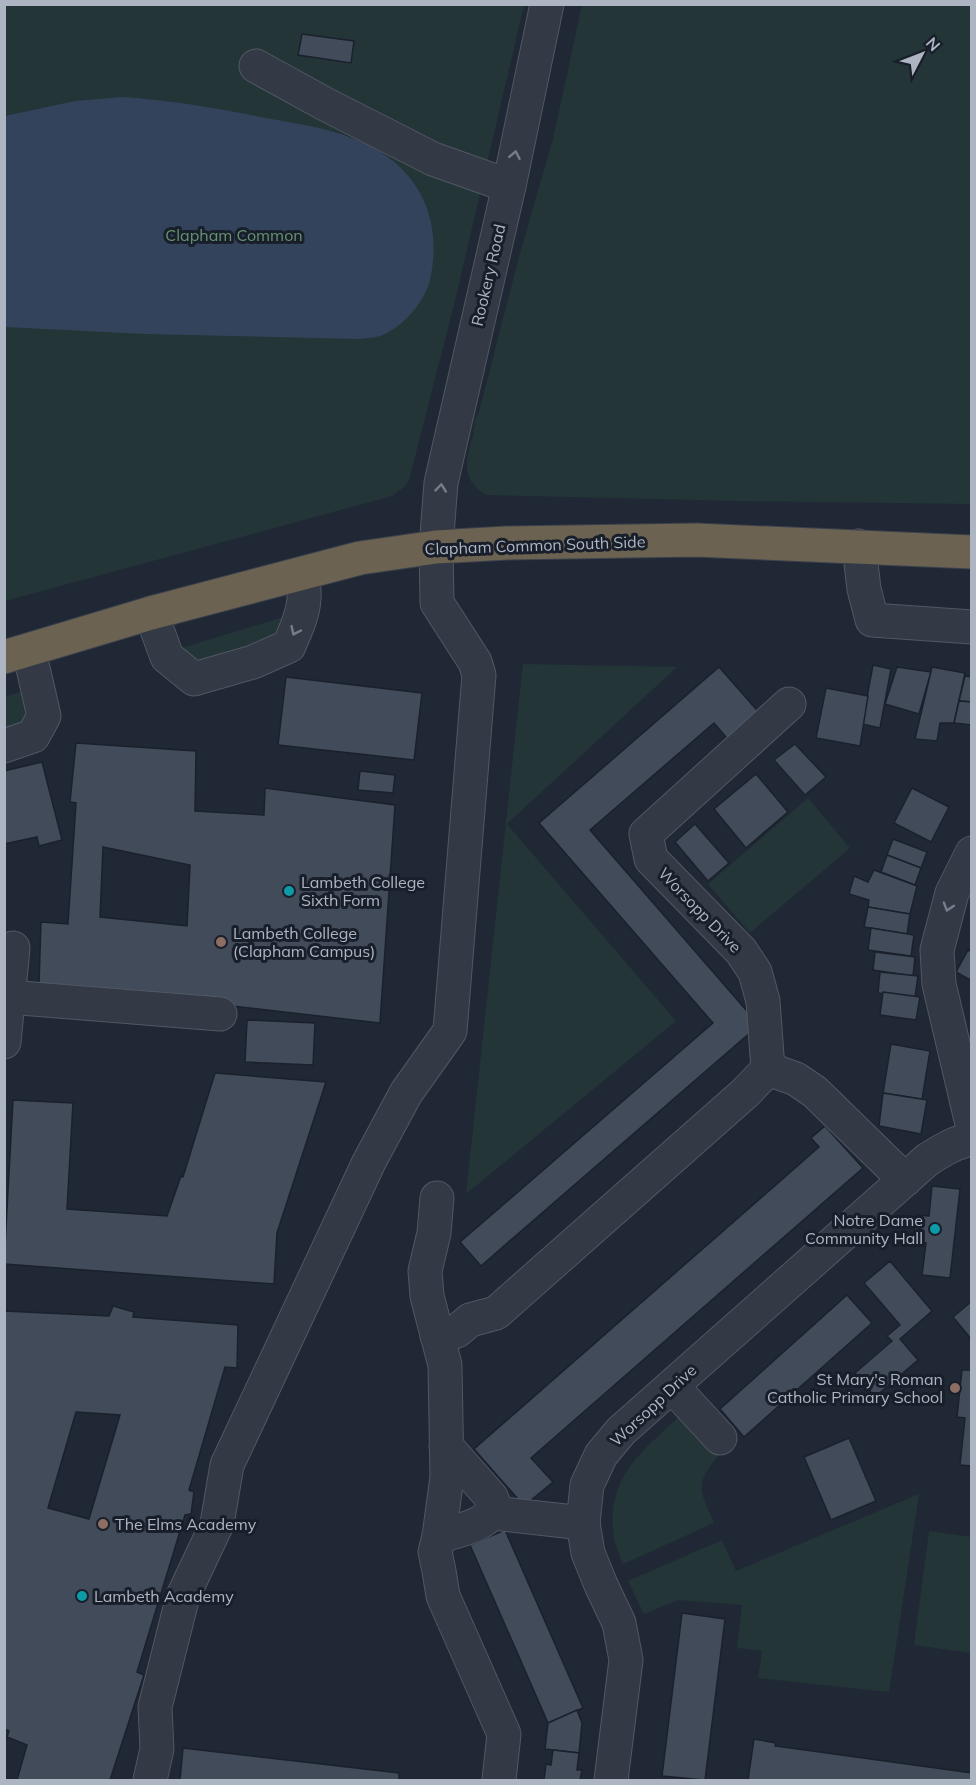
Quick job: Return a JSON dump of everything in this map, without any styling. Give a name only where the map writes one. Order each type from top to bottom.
[{"type":"highway","name":"Clapham Common South Side","points":[[17,654],[151,613],[360,558],[436,547],[507,543],[696,540],[972,552]]},
{"type":"street","name":"Rookery Road","points":[[150,1780],[157,1749],[155,1707],[183,1596],[217,1524],[227,1465],[369,1162],[406,1093],[450,1031],[479,675],[475,662],[437,603],[436,547],[441,483],[509,186],[547,4]]},
{"type":"street","points":[[256,66],[433,159],[509,186]]},
{"type":"street","points":[[859,546],[864,589],[872,620],[972,627]]},
{"type":"street","points":[[151,613],[167,657],[194,679],[253,662],[289,646],[302,614],[304,599],[302,574]]},
{"type":"street","points":[[4,746],[33,736],[44,716],[17,654]]},
{"type":"street","name":"Worsopp Drive","points":[[768,1069],[763,1001],[755,972],[741,951],[651,859],[646,834],[789,704]]},
{"type":"street","points":[[972,853],[952,893],[937,950],[939,984],[972,1124]]},
{"type":"street","points":[[4,1042],[13,948]]},
{"type":"street","points":[[9,998],[220,1014]]},
{"type":"street","points":[[437,1335],[457,1331],[470,1320],[496,1313],[745,1093],[768,1069],[796,1079],[815,1092],[905,1180]]},
{"type":"street","name":"Worsopp Drive","points":[[611,1780],[626,1659],[619,1623],[588,1553],[583,1523],[587,1485],[601,1455],[621,1431],[927,1160],[944,1149],[972,1139]]},
{"type":"street","points":[[437,1198],[435,1233],[425,1271],[427,1296],[445,1365],[447,1477],[435,1552],[443,1596],[504,1734],[500,1780]]},
{"type":"street","points":[[672,1386],[720,1438]]},
{"type":"street","points":[[439,1536],[462,1530],[484,1520],[493,1513],[495,1507],[491,1497],[446,1446]]},
{"type":"street","points":[[493,1513],[583,1523]]},
{"type":"green space","name":"Clapham Common","points":[[4,5],[524,5],[455,301],[409,480],[404,487],[392,496],[5,601]]},
{"type":"green space","points":[[582,5],[971,5],[971,504],[486,495],[472,483],[467,461],[475,421],[553,139]]},
{"type":"green space","points":[[290,615],[287,630],[261,646],[219,657],[186,661],[175,650]]},
{"type":"green space","points":[[523,664],[677,667],[507,824],[676,1021],[466,1194]]},
{"type":"green space","points":[[28,689],[27,732],[5,738],[5,697]]},
{"type":"green space","points":[[808,798],[850,848],[750,933],[708,884]]},
{"type":"green space","points":[[682,1414],[721,1452],[703,1479],[702,1486],[702,1493],[714,1523],[623,1564],[615,1540],[613,1516],[615,1497],[621,1481],[641,1453]]},
{"type":"green space","points":[[919,1494],[889,1692],[758,1678],[762,1651],[737,1648],[742,1605],[678,1600],[644,1614],[628,1581],[722,1540],[736,1571]]},
{"type":"green space","points":[[929,1531],[971,1537],[971,1653],[914,1645]]},
{"type":"water","points":[[122,97],[226,110],[320,128],[376,149],[409,177],[421,195],[429,214],[433,234],[433,257],[430,280],[418,306],[404,321],[388,332],[377,337],[357,339],[145,334],[5,327],[5,116],[75,101]]},
{"type":"building","points":[[302,34],[354,41],[351,63],[298,55]]},
{"type":"building","points":[[873,665],[891,669],[880,728],[862,724]]},
{"type":"building","points":[[719,667],[763,717],[732,744],[714,723],[590,830],[759,1025],[481,1266],[460,1242],[713,1023],[539,823]]},
{"type":"building","points":[[897,667],[931,672],[919,714],[885,704]]},
{"type":"building","points":[[932,667],[965,673],[954,723],[940,723],[937,741],[915,739]]},
{"type":"building","points":[[965,676],[972,677],[972,702],[959,701]]},
{"type":"building","points":[[286,677],[422,693],[414,760],[278,745]]},
{"type":"building","points":[[826,688],[868,696],[860,746],[816,738]]},
{"type":"building","points":[[959,701],[972,702],[972,725],[954,723]]},
{"type":"building","name":"Lambeth College Sixth Form","points":[[76,743],[196,751],[195,811],[264,815],[265,788],[395,805],[380,1023],[39,984],[41,922],[68,924],[76,803],[70,802]],"holes":[[[103,847],[190,865],[187,926],[100,917]]]},
{"type":"building","points":[[795,744],[826,777],[805,795],[774,760]]},
{"type":"building","points":[[42,762],[62,840],[39,846],[37,837],[4,844],[4,771]]},
{"type":"building","points":[[360,771],[395,775],[393,793],[358,790]]},
{"type":"building","points":[[756,774],[788,812],[746,848],[714,809]]},
{"type":"building","points":[[912,788],[949,807],[931,842],[894,823]]},
{"type":"building","points":[[695,824],[729,863],[708,881],[675,842]]},
{"type":"building","points":[[893,839],[927,852],[921,868],[887,855]]},
{"type":"building","points":[[887,855],[921,868],[915,885],[881,872]]},
{"type":"building","points":[[874,870],[917,886],[910,914],[868,907],[869,900],[849,894],[854,876],[868,882]]},
{"type":"building","points":[[868,907],[910,914],[907,934],[864,927]]},
{"type":"building","points":[[871,928],[914,935],[911,956],[868,950]]},
{"type":"building","points":[[968,950],[972,952],[972,981],[956,972]]},
{"type":"building","points":[[875,952],[915,957],[913,976],[873,970]]},
{"type":"building","points":[[880,972],[918,976],[915,997],[878,993]]},
{"type":"building","points":[[883,992],[920,997],[916,1020],[880,1015]]},
{"type":"building","points":[[247,1020],[315,1023],[313,1065],[245,1062]]},
{"type":"building","points":[[891,1044],[930,1051],[922,1099],[883,1093]]},
{"type":"building","points":[[215,1073],[326,1082],[277,1233],[274,1284],[4,1264],[13,1100],[73,1103],[67,1209],[167,1216],[181,1176],[183,1177]]},
{"type":"building","points":[[883,1093],[927,1100],[921,1134],[879,1126]]},
{"type":"building","points":[[825,1126],[863,1168],[531,1458],[553,1482],[524,1506],[474,1449],[819,1147],[811,1138]]},
{"type":"building","name":"Notre Dame Community Hall","points":[[932,1186],[960,1189],[950,1278],[922,1275],[926,1243],[913,1241],[916,1215],[929,1216]]},
{"type":"building","points":[[890,1261],[932,1311],[900,1339],[918,1360],[875,1397],[855,1373],[892,1341],[887,1336],[900,1325],[864,1283]]},
{"type":"building","points":[[847,1295],[872,1323],[744,1437],[720,1409]]},
{"type":"building","points":[[972,1301],[972,1340],[953,1317]]},
{"type":"building","name":"The Elms Academy","points":[[113,1306],[134,1312],[133,1317],[238,1325],[237,1368],[225,1367],[189,1490],[194,1492],[191,1514],[185,1515],[137,1672],[144,1675],[110,1780],[17,1780],[27,1745],[7,1737],[9,1731],[4,1729],[4,1311],[109,1316]],"holes":[[[76,1412],[120,1415],[89,1519],[48,1508]]]},
{"type":"building","points":[[962,1370],[972,1370],[972,1466],[960,1465],[965,1418],[957,1417]]},
{"type":"building","points":[[849,1438],[876,1501],[831,1520],[804,1457]]},
{"type":"building","points":[[505,1530],[583,1708],[548,1723],[470,1545]]},
{"type":"building","points":[[682,1613],[725,1619],[705,1780],[662,1776]]},
{"type":"building","points":[[577,1710],[582,1723],[579,1753],[545,1749],[548,1723]]},
{"type":"building","points":[[754,1739],[776,1743],[775,1746],[972,1773],[972,1780],[748,1780]]},
{"type":"building","points":[[183,1748],[399,1773],[399,1780],[180,1780]]},
{"type":"building","points":[[553,1750],[579,1753],[577,1770],[582,1770],[580,1780],[544,1780],[546,1764],[551,1765]]},
{"type":"place","name":"Lambeth College Sixth Form","points":[[289,891]]},
{"type":"place","name":"Lambeth College (Clapham Campus)","points":[[221,942]]},
{"type":"place","name":"Notre Dame Community Hall","points":[[935,1229]]},
{"type":"place","name":"St Mary's Roman Catholic Primary School","points":[[955,1388]]},
{"type":"place","name":"The Elms Academy","points":[[103,1524]]},
{"type":"place","name":"Lambeth Academy","points":[[82,1596]]}]
